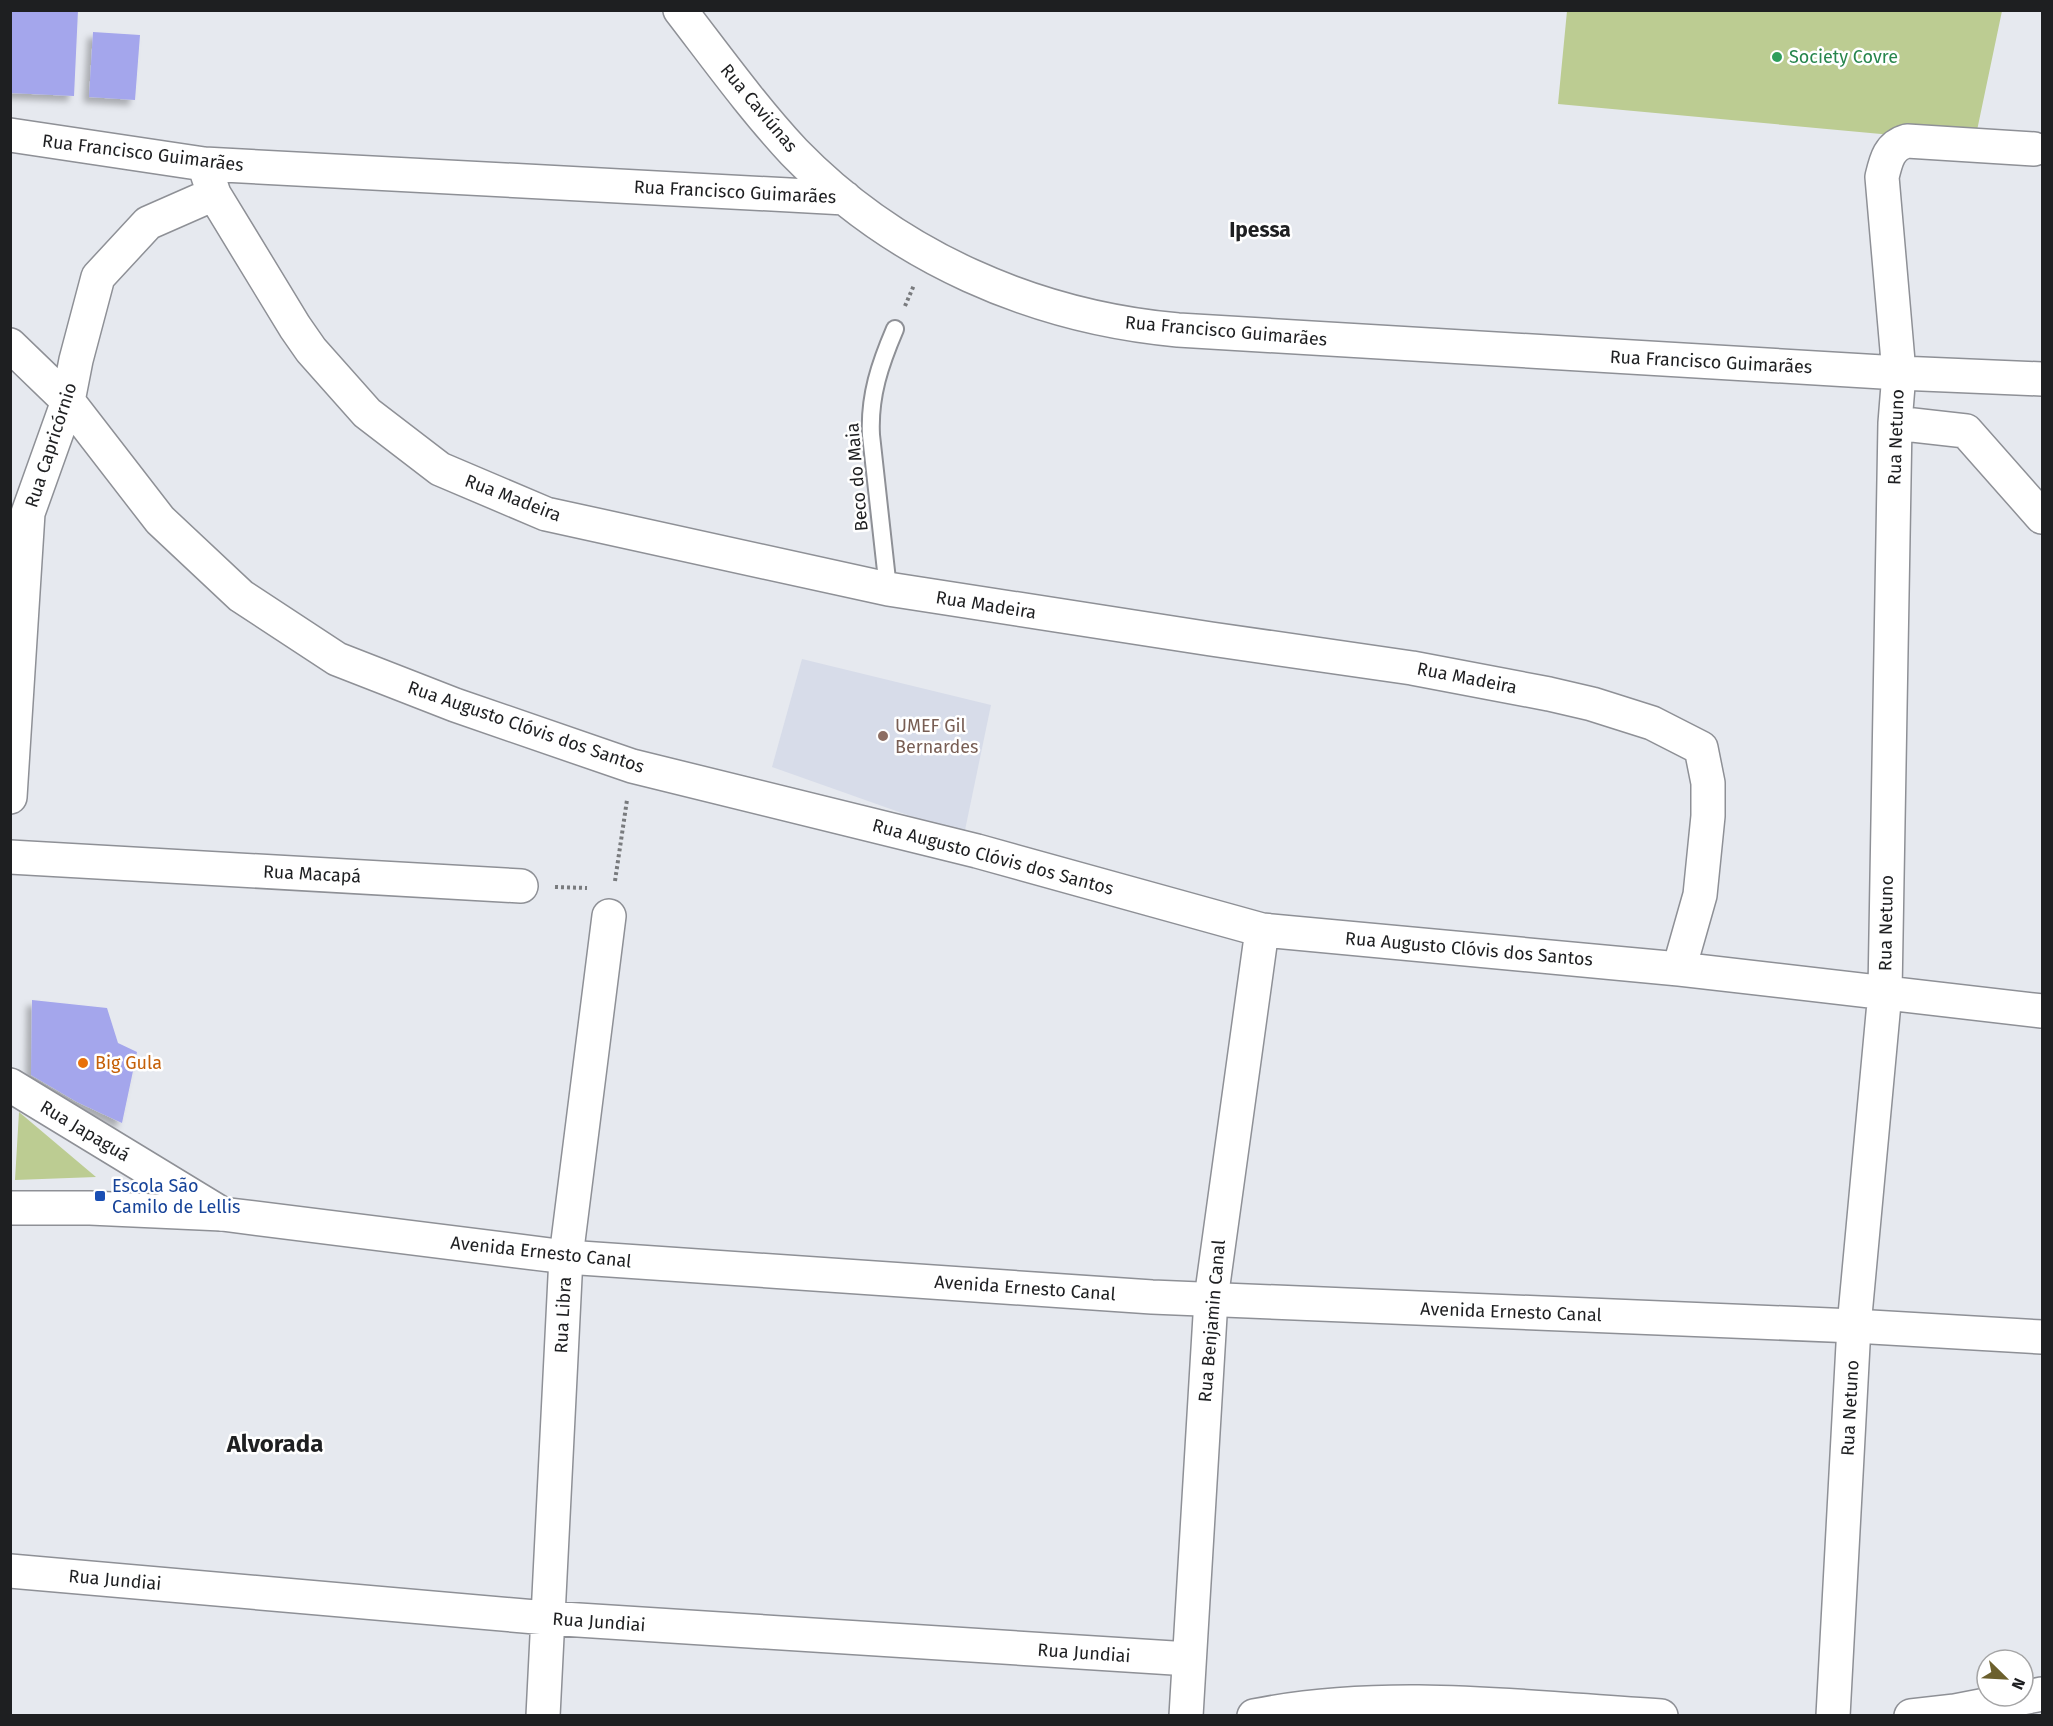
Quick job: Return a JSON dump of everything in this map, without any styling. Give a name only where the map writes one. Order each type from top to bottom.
[{"type":"street","name":"Rua Caviúnas","points":[[680,10],[779,135],[810,168],[845,198]]},
{"type":"street","name":"Rua Francisco Guimarães","points":[[10,135],[209,179],[845,198],[900,238],[980,281],[1044,305],[1111,321],[1178,330],[1899,373],[2043,379]]},
{"type":"street","name":"Rua Netuno","points":[[1833,1716],[1854,1326],[1884,992],[1895,423],[1899,373],[1882,177],[1886,159],[1892,150],[1898,144],[1906,141],[2034,149]]},
{"type":"street","name":"Rua Capricórnio","points":[[10,797],[20,512],[68,401],[76,360],[98,277],[148,223],[209,179]]},
{"type":"street","name":"Rua Madeira","points":[[209,179],[295,327],[311,350],[367,413],[440,469],[546,514],[888,589],[1412,668],[1549,694],[1603,707],[1652,723],[1701,748],[1708,783],[1708,816],[1700,895],[1679,969]]},
{"type":"street","name":"Rua Augusto Clóvis dos Santos","points":[[10,345],[68,401],[168,528],[241,596],[337,659],[456,705],[632,766],[977,851],[1262,930],[1679,969],[2043,1011]]},
{"type":"street","points":[[1895,423],[1966,431],[2043,517]]},
{"type":"street","name":"Rua Macapá","points":[[10,857],[521,886]]},
{"type":"street","name":"Rua Libra","points":[[543,1716],[566,1257],[612,903]]},
{"type":"street","name":"Rua Benjamin Canal","points":[[1186,1716],[1211,1299],[1262,930]]},
{"type":"street","name":"Rua Japaguá","points":[[10,1085],[222,1214]]},
{"type":"street","name":"Avenida Ernesto Canal","points":[[10,1208],[90,1208],[222,1214],[566,1257],[1211,1299],[1854,1326],[2043,1337]]},
{"type":"street","name":"Rua Jundiai","points":[[10,1571],[547,1618],[1189,1659]]},
{"type":"street","points":[[1911,1716],[1955,1711],[2043,1694]]},
{"type":"street","points":[[1254,1716],[1300,1707],[1398,1701],[1661,1716]]},
{"type":"lane","name":"Beco do Maia","points":[[888,589],[871,435],[871,410],[878,374],[895,329]]},
{"type":"path","points":[[521,886],[612,903],[632,766]]},
{"type":"shaded area","name":"UMEF Gil Bernardes","points":[[802,659],[991,705],[964,835],[772,767]]},
{"type":"green space","name":"Society Covre","points":[[1567,11],[2002,11],[1975,140],[1957,141],[1558,104]]},
{"type":"green space","points":[[19,1112],[96,1177],[15,1180]]},
{"type":"building","points":[[10,10],[78,10],[74,96],[10,93]]},
{"type":"building","points":[[93,32],[140,35],[135,100],[89,97]]},
{"type":"building","name":"Big Gula","points":[[32,1000],[107,1008],[118,1043],[137,1052],[122,1123],[77,1102],[31,1075]]},
{"type":"place","name":"Society Covre","points":[[1777,57]]},
{"type":"place","name":"UMEF Gil Bernardes","points":[[883,736]]},
{"type":"place","name":"Big Gula","points":[[83,1063]]},
{"type":"place","name":"Escola São Camilo de Lellis","points":[[100,1196]]},
{"type":"district","name":"Ipessa","points":[[1260,230]]},
{"type":"district","name":"Alvorada","points":[[275,1444]]}]
